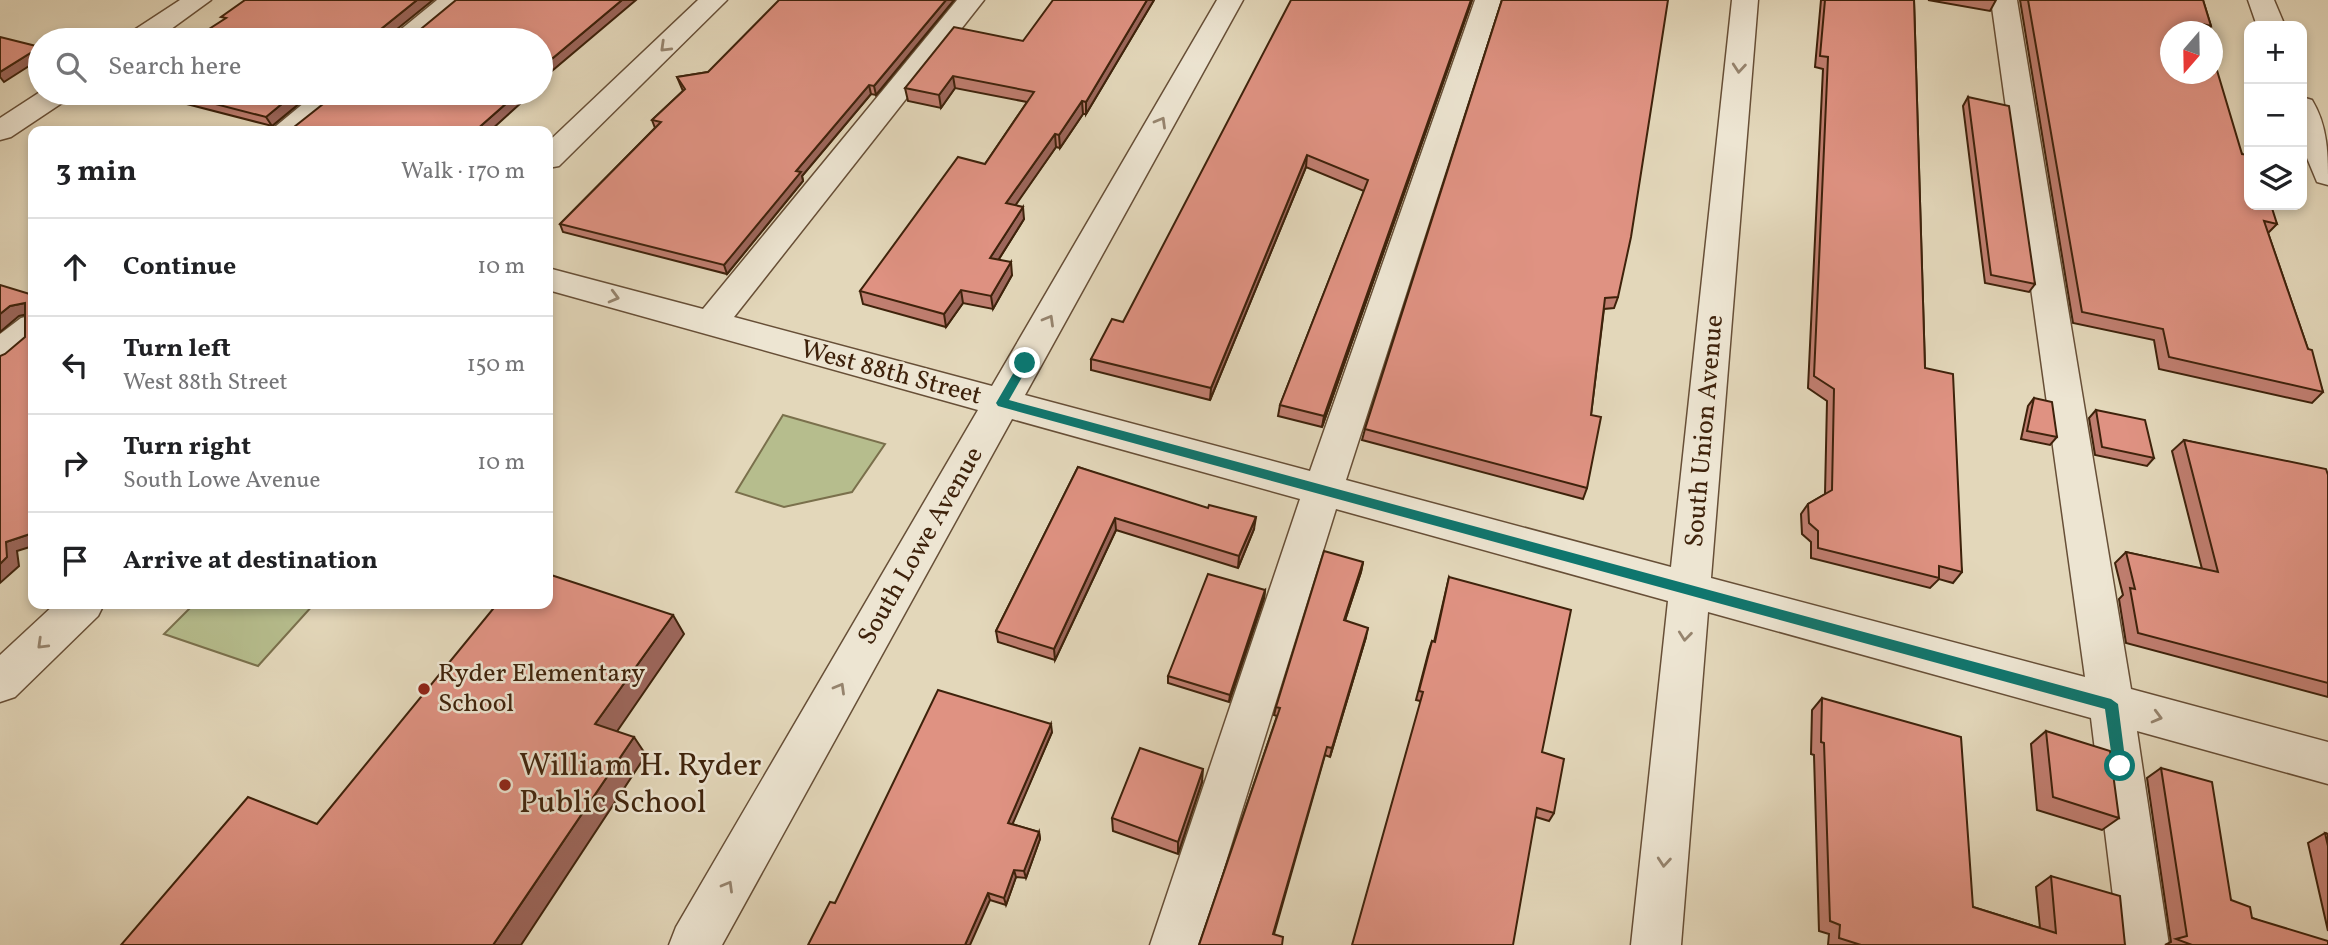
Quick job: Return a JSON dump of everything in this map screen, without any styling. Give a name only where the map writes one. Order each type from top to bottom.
[{"type":"street","points":[[156,28],[198,0]]},
{"type":"street","points":[[418,28],[454,0]]},
{"type":"street","points":[[553,154],[714,0]]},
{"type":"street","points":[[710,324],[971,0]]},
{"type":"street","name":"South Lowe Avenue","points":[[694,945],[1230,0]]},
{"type":"street","points":[[1175,945],[1323,490],[1488,0]]},
{"type":"street","name":"South Union Avenue","points":[[1656,945],[1745,0]]},
{"type":"street","points":[[2004,0],[2111,704],[2144,945]]},
{"type":"street","points":[[2261,0],[2269,21]]},
{"type":"street","points":[[0,131],[40,105]]},
{"type":"street","points":[[291,126],[319,105]]},
{"type":"street","points":[[2307,119],[2328,174]]},
{"type":"street","points":[[0,131],[28,138]]},
{"type":"street","name":"West 88th Street","points":[[553,280],[2328,763]]},
{"type":"street","points":[[0,353],[28,331]]},
{"type":"street","points":[[0,683],[78,609]]},
{"type":"green space","points":[[783,415],[885,444],[852,492],[784,507],[736,492]]},
{"type":"green space","points":[[189,609],[309,609],[258,666],[164,634]]},
{"type":"building","points":[[245,0],[417,0],[382,28],[211,28],[226,18],[221,17]]},
{"type":"building","points":[[456,0],[622,0],[553,58],[553,28],[422,28]]},
{"type":"building","points":[[779,0],[946,0],[874,86],[869,85],[796,171],[801,172],[724,265],[560,224],[661,122],[652,120],[685,89],[677,77],[708,72]]},
{"type":"building","points":[[1053,0],[1147,0],[1086,102],[1082,101],[1059,135],[1055,134],[1006,203],[1023,207],[990,258],[1011,262],[991,296],[961,290],[944,314],[860,291],[958,157],[985,164],[1034,92],[953,76],[939,95],[905,88],[954,27],[1023,41]]},
{"type":"building","points":[[1291,0],[1471,0],[1324,416],[1280,405],[1368,180],[1307,155],[1211,388],[1091,359],[1112,319],[1123,322]]},
{"type":"building","points":[[1502,0],[1668,0],[1631,237],[1618,297],[1605,298],[1591,415],[1601,417],[1587,488],[1365,429]]},
{"type":"building","points":[[1825,0],[1914,0],[1925,368],[1953,374],[1962,572],[1939,566],[1939,578],[1818,548],[1818,531],[1809,523],[1808,504],[1832,490],[1834,389],[1814,376],[1828,57],[1820,56]]},
{"type":"building","points":[[2028,0],[2203,0],[2209,21],[2160,21],[2160,84],[2221,84],[2244,154],[2244,210],[2273,210],[2277,224],[2264,221],[2308,349],[2312,350],[2323,392],[2169,357],[2163,329],[2082,312]]},
{"type":"building","points":[[0,37],[28,44],[28,54],[0,72]]},
{"type":"building","points":[[1968,97],[2009,106],[2035,284],[1991,275]]},
{"type":"building","points":[[220,105],[280,105],[266,117]]},
{"type":"building","points":[[322,105],[504,105],[481,126],[295,126]]},
{"type":"building","points":[[0,285],[28,293],[28,535],[6,542],[7,557],[0,564],[0,356],[25,337],[25,303],[10,306],[0,314]]},
{"type":"building","points":[[2034,398],[2052,402],[2057,437],[2027,431]]},
{"type":"building","points":[[2096,410],[2145,420],[2154,458],[2102,447]]},
{"type":"building","points":[[2184,440],[2326,469],[2328,683],[2138,633],[2130,588],[2135,589],[2126,552],[2218,572]]},
{"type":"building","points":[[1078,467],[1208,508],[1209,505],[1256,517],[1239,556],[1115,518],[1054,649],[996,631]]},
{"type":"building","points":[[1324,551],[1363,562],[1344,620],[1368,628],[1332,748],[1327,747],[1273,934],[1283,937],[1282,945],[1199,945],[1280,708],[1276,707]]},
{"type":"building","points":[[1208,574],[1265,590],[1230,695],[1168,676]]},
{"type":"building","name":"William H. Ryder Public School","points":[[553,576],[673,615],[595,724],[634,737],[493,945],[121,945],[248,797],[317,824],[493,609],[553,609]]},
{"type":"building","points":[[1449,577],[1571,610],[1542,752],[1564,759],[1554,813],[1537,808],[1513,945],[1352,945],[1423,692],[1419,691],[1432,641],[1435,642]]},
{"type":"building","points":[[938,690],[1051,724],[1008,823],[1039,832],[1024,871],[1014,870],[1004,898],[988,893],[965,945],[808,945],[830,902],[835,903]]},
{"type":"building","points":[[1822,698],[1961,737],[1973,907],[2056,933],[2051,876],[2120,896],[2125,945],[1861,945],[1839,938],[1840,925],[1830,921],[1824,743],[1821,742]]},
{"type":"building","points":[[2046,731],[2110,751],[2119,818],[2053,797]]},
{"type":"building","points":[[1140,748],[1203,769],[1178,842],[1112,818]]},
{"type":"building","points":[[2161,768],[2212,782],[2231,900],[2250,907],[2252,918],[2328,941],[2328,945],[2192,945],[2176,939],[2187,936]]},
{"type":"place","name":"Ryder Elementary School","points":[[424,689]]},
{"type":"place","name":"William H. Ryder Public School","points":[[505,785]]},
{"type":"route","points":[[1025,363],[1002,403],[2111,704],[2120,766]]}]
